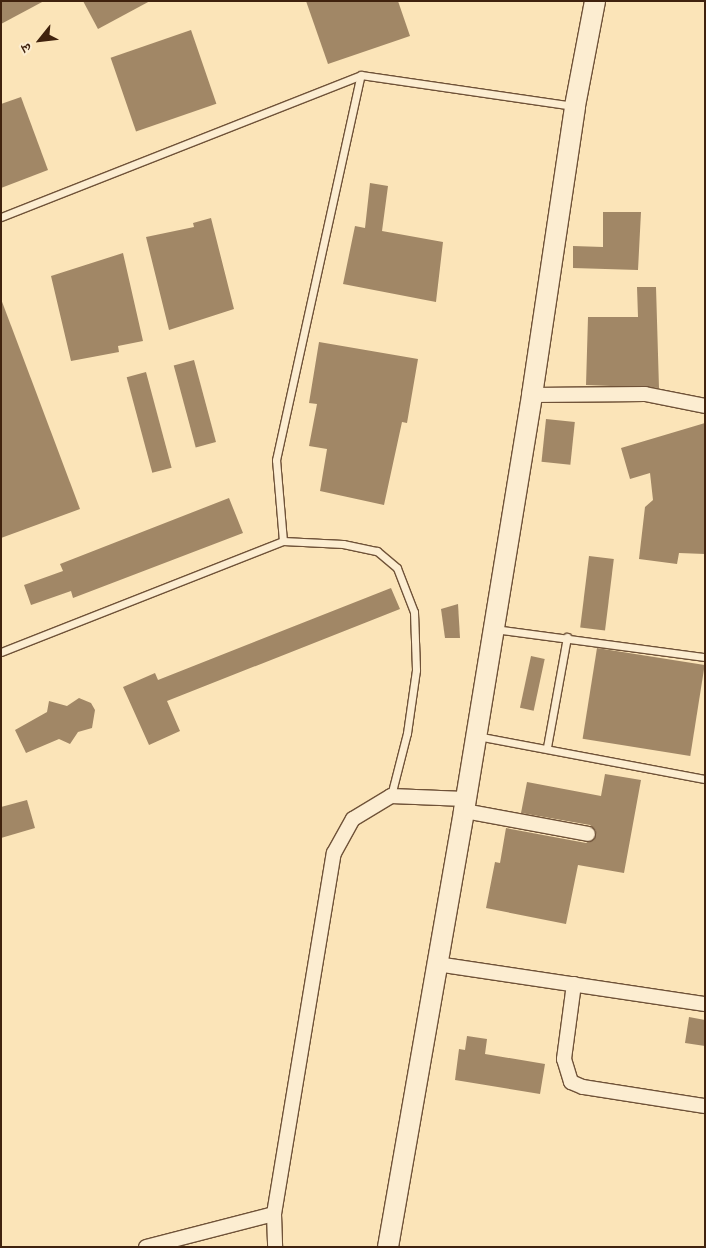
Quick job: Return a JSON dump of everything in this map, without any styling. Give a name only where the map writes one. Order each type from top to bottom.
[{"type":"street","points":[[388,1247],[465,805],[532,395],[575,106],[595,1]]},
{"type":"street","points":[[532,395],[645,394],[705,406]]},
{"type":"street","points":[[275,1247],[274,1214],[334,853],[353,819],[391,796],[465,805],[588,834]]},
{"type":"street","points":[[437,964],[705,1004]]},
{"type":"street","points":[[574,984],[564,1059],[571,1082],[583,1087],[705,1106]]},
{"type":"street","points":[[146,1247],[274,1214]]},
{"type":"lane","points":[[1,217],[361,75],[575,106]]},
{"type":"lane","points":[[283,541],[276,460],[361,75]]},
{"type":"lane","points":[[1,652],[283,541],[343,544],[377,551],[397,568],[414,612],[416,670],[408,733],[391,796]]},
{"type":"lane","points":[[494,629],[567,636],[705,657]]},
{"type":"lane","points":[[547,747],[567,636]]},
{"type":"lane","points":[[476,735],[547,747],[705,779]]},
{"type":"building","points":[[1,1],[44,1],[1,24]]},
{"type":"building","points":[[83,1],[150,1],[98,29]]},
{"type":"building","points":[[306,1],[398,1],[410,36],[328,64]]},
{"type":"building","points":[[191,30],[216,104],[136,131],[111,58]]},
{"type":"building","points":[[21,97],[48,170],[1,188],[1,104]]},
{"type":"building","points":[[370,183],[388,186],[382,231],[443,242],[436,302],[343,284],[355,226],[365,228]]},
{"type":"building","points":[[603,212],[641,212],[638,270],[573,268],[573,246],[603,247]]},
{"type":"building","points":[[211,218],[234,309],[169,330],[146,237],[194,227],[193,223]]},
{"type":"building","points":[[123,253],[143,341],[118,346],[119,352],[71,361],[51,276]]},
{"type":"building","points":[[637,287],[656,287],[659,388],[586,385],[588,317],[638,317]]},
{"type":"building","points":[[1,299],[80,509],[1,538]]},
{"type":"building","points":[[319,342],[418,359],[407,423],[402,422],[384,505],[320,491],[327,449],[309,446],[317,404],[309,403]]},
{"type":"building","points":[[194,360],[216,442],[196,448],[174,365]]},
{"type":"building","points":[[146,372],[172,468],[152,473],[127,377]]},
{"type":"building","points":[[546,419],[575,422],[570,465],[542,462]]},
{"type":"building","points":[[705,423],[705,554],[679,553],[677,564],[639,559],[645,507],[653,500],[650,473],[630,479],[621,448]]},
{"type":"building","points":[[229,498],[243,533],[73,598],[71,591],[31,605],[24,585],[63,571],[60,564]]},
{"type":"building","points":[[589,556],[614,559],[605,631],[580,627]]},
{"type":"building","points":[[391,588],[400,609],[167,701],[180,731],[149,745],[123,687],[155,673],[158,680]]},
{"type":"building","points":[[458,604],[460,638],[445,638],[441,609]]},
{"type":"building","points":[[597,648],[705,665],[690,756],[583,739]]},
{"type":"building","points":[[531,656],[545,659],[534,711],[520,708]]},
{"type":"building","points":[[79,698],[91,703],[95,710],[92,728],[78,732],[70,744],[59,739],[26,753],[15,730],[47,712],[49,701],[67,706]]},
{"type":"building","points":[[605,774],[641,780],[624,873],[578,865],[566,924],[486,908],[495,862],[500,863],[506,828],[586,843],[596,836],[596,831],[590,825],[521,813],[527,782],[601,796]]},
{"type":"building","points":[[27,800],[35,828],[1,838],[1,807]]},
{"type":"building","points":[[689,1017],[705,1020],[705,1046],[685,1043]]},
{"type":"building","points":[[467,1036],[487,1039],[485,1054],[545,1064],[540,1094],[455,1080],[459,1049],[465,1050]]}]
